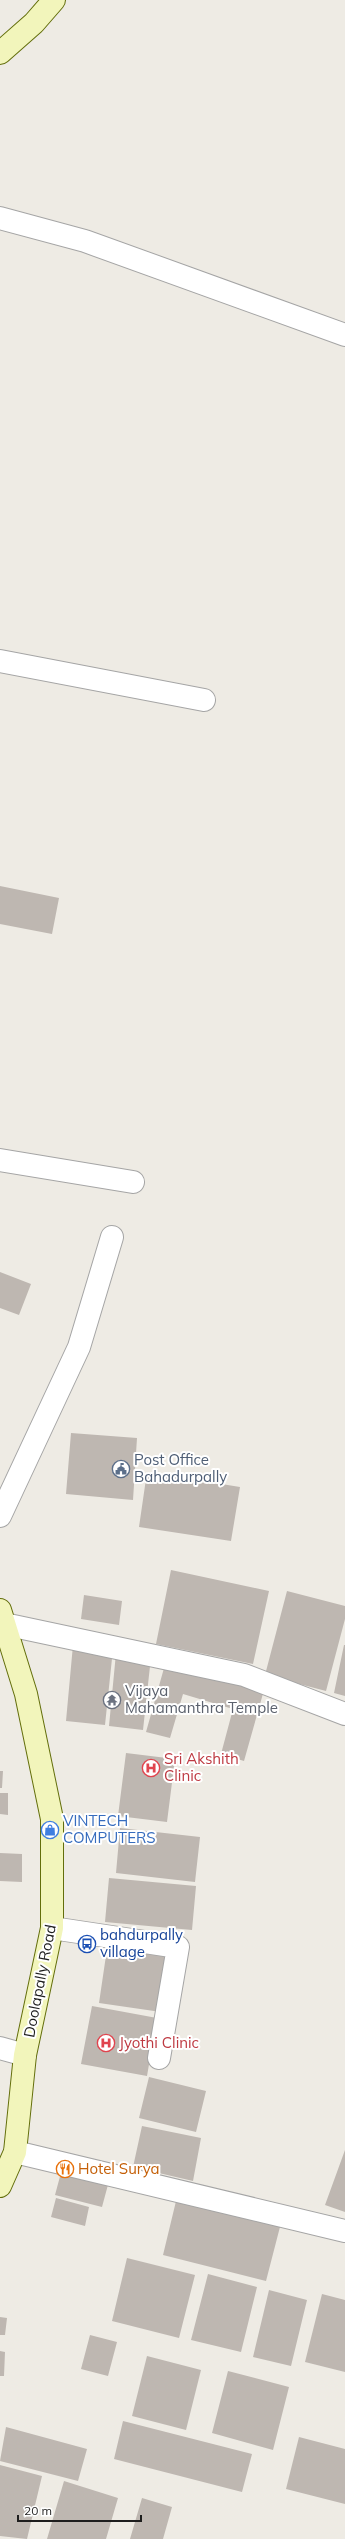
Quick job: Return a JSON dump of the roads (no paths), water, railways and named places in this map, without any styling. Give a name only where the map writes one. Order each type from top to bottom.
[{"type":"main road","points":[[0,53],[34,23],[54,0]]},
{"type":"main road","name":"Doolapally Road","points":[[0,2186],[16,2152],[25,2055],[52,1928],[52,1819],[26,1694],[2,1617]]},
{"type":"street","points":[[0,218],[85,241],[345,335]]},
{"type":"street","points":[[0,661],[204,700]]},
{"type":"street","points":[[0,1160],[133,1182]]},
{"type":"street","points":[[0,1516],[79,1347],[112,1237]]},
{"type":"street","points":[[2,1617],[244,1675],[345,1714]]},
{"type":"street","points":[[52,1928],[178,1947],[159,2058]]},
{"type":"street","points":[[0,2048],[25,2055]]},
{"type":"street","points":[[16,2152],[345,2231]]},
{"type":"place","name":"Post Office Bahadurpally","points":[[121,1469]]},
{"type":"place","name":"Vijaya Mahamanthra Temple","points":[[112,1700]]},
{"type":"place","name":"Sri Akshith Clinic","points":[[151,1768]]},
{"type":"place","name":"VINTECH COMPUTERS","points":[[50,1830]]},
{"type":"place","name":"bahdurpally village","points":[[87,1944]]},
{"type":"place","name":"Jyothi Clinic","points":[[106,2043]]},
{"type":"place","name":"Hotel Surya","points":[[65,2169]]}]
